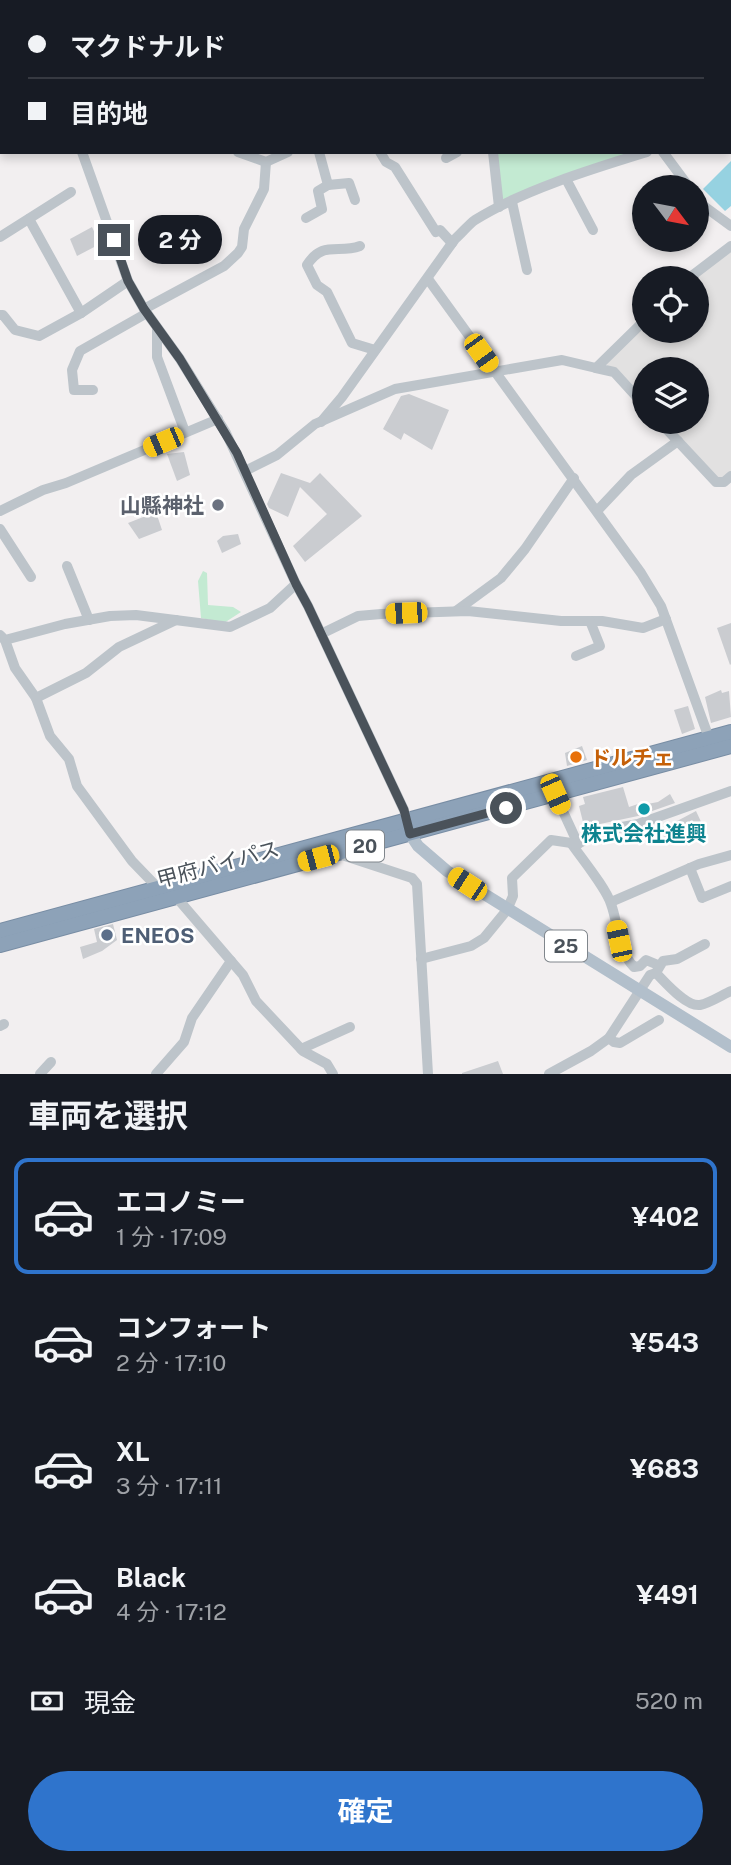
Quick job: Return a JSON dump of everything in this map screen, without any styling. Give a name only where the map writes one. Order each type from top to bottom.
[{"type":"highway","name":"甲府バイパス","points":[[0,945],[342,852],[409,828],[731,732]]},
{"type":"highway","name":"甲府バイパス","points":[[0,931],[158,888],[555,794],[731,746]]},
{"type":"main road","name":"25","points":[[409,828],[418,846],[447,871],[731,1047]]},
{"type":"street","points":[[83,154],[128,281],[145,311],[180,359],[218,419],[245,471],[409,828]]},
{"type":"street","points":[[244,154],[266,162],[284,154]]},
{"type":"street","points":[[319,154],[328,184]]},
{"type":"street","points":[[381,154],[386,162],[395,167],[436,232],[440,230],[452,243]]},
{"type":"street","points":[[446,158],[453,154]]},
{"type":"street","points":[[493,154],[499,208]]},
{"type":"street","points":[[321,422],[452,243],[472,221],[566,179],[641,154]]},
{"type":"street","points":[[664,154],[677,175]]},
{"type":"street","points":[[93,390],[74,390],[72,369],[80,351],[224,266],[237,253],[242,247],[244,229],[264,189],[266,162]]},
{"type":"street","points":[[566,179],[593,230]]},
{"type":"street","points":[[306,218],[321,209],[318,191],[328,184],[349,183],[355,200]]},
{"type":"street","points":[[0,237],[71,192]]},
{"type":"street","points":[[512,202],[527,270]]},
{"type":"street","points":[[709,210],[731,226]]},
{"type":"street","points":[[29,219],[81,313]]},
{"type":"street","points":[[360,246],[348,250],[332,247],[312,256],[306,265],[317,285],[327,292],[352,343],[376,350]]},
{"type":"street","points":[[705,266],[731,246]]},
{"type":"street","points":[[428,279],[641,573],[661,606],[709,738]]},
{"type":"street","points":[[0,315],[15,330],[39,335],[81,313],[128,281]]},
{"type":"street","points":[[157,328],[157,357],[185,432]]},
{"type":"street","points":[[596,368],[632,333]]},
{"type":"street","points":[[245,471],[276,454],[321,422],[395,389],[562,360],[614,372],[632,392]]},
{"type":"street","points":[[0,511],[43,490],[66,483],[218,419]]},
{"type":"street","points":[[671,434],[716,482],[724,482],[731,476]]},
{"type":"street","points":[[597,511],[631,475],[678,441]]},
{"type":"street","points":[[456,611],[501,578],[526,549],[574,478]]},
{"type":"street","points":[[0,528],[31,576]]},
{"type":"street","points":[[67,566],[89,620]]},
{"type":"street","points":[[158,888],[132,861],[77,786],[69,759],[50,736],[36,698],[15,668],[2,638],[89,620],[136,615],[230,627],[270,608],[296,584]]},
{"type":"street","points":[[321,634],[358,616],[456,611],[561,621],[602,621],[643,628],[666,619]]},
{"type":"street","points":[[36,698],[86,673],[119,647],[176,620]]},
{"type":"street","points":[[576,656],[600,646],[590,621]]},
{"type":"street","points":[[421,959],[471,946],[484,938],[507,910],[513,896],[512,878],[551,840],[574,844],[601,831],[638,824],[731,791]]},
{"type":"street","points":[[555,794],[574,844],[611,902],[619,941],[628,961],[634,967],[640,966],[646,960],[657,969],[671,990],[694,1004],[701,1004],[731,991]]},
{"type":"street","points":[[342,852],[345,856],[412,878],[417,884],[428,1074]]},
{"type":"street","points":[[611,902],[690,868],[731,855]]},
{"type":"street","points":[[690,868],[702,898],[731,886]]},
{"type":"street","points":[[177,898],[243,975],[256,1001],[301,1049],[327,1064],[333,1074]]},
{"type":"street","points":[[549,1074],[609,1038],[645,980],[663,961],[677,959],[705,944]]},
{"type":"street","points":[[156,1074],[184,1042],[192,1018],[231,961]]},
{"type":"street","points":[[609,1038],[620,1043],[659,1020]]},
{"type":"street","points":[[301,1049],[350,1027]]},
{"type":"street","points":[[40,1074],[51,1062]]},
{"type":"shaded area","points":[[731,250],[731,472],[719,480],[677,434],[709,434],[709,357],[632,357],[632,385],[616,370],[605,364],[632,338],[632,343],[709,343],[709,268]]},
{"type":"green space","points":[[495,154],[636,154],[500,205]]},
{"type":"green space","points":[[203,571],[207,573],[208,605],[233,607],[241,612],[224,623],[201,618],[198,581]]},
{"type":"water","points":[[731,161],[731,206],[725,211],[709,195],[709,183]]},
{"type":"building","points":[[92,227],[100,244],[77,256],[70,239]]},
{"type":"building","points":[[409,394],[449,410],[432,450],[404,433],[401,440],[383,429],[401,396]]},
{"type":"building","points":[[184,452],[190,475],[177,481],[167,454]]},
{"type":"building","points":[[281,473],[310,483],[320,473],[362,516],[305,562],[293,546],[327,514],[300,487],[288,517],[269,508],[267,504]]},
{"type":"building","points":[[156,512],[162,530],[139,539],[128,523]]},
{"type":"building","points":[[238,534],[241,544],[222,553],[217,541],[223,536]]},
{"type":"building","points":[[731,623],[731,664],[730,665],[717,628]]},
{"type":"building","points":[[721,690],[722,693],[729,691],[731,717],[711,723],[705,697]]},
{"type":"building","points":[[688,706],[695,729],[682,734],[674,710]]},
{"type":"building","name":"ドルチェ","points":[[582,746],[587,760],[567,766],[565,753]]},
{"type":"building","points":[[623,787],[629,807],[658,802],[670,794],[675,803],[585,830],[579,806],[585,804],[583,797]]},
{"type":"building","points":[[696,811],[703,826],[667,844],[662,829]]},
{"type":"building","points":[[113,924],[117,940],[102,951],[83,959],[80,947],[97,942],[94,929]]},
{"type":"building","points":[[498,1061],[503,1074],[462,1074],[462,1073]]},
{"type":"place","name":"山縣神社","points":[[218,505]]},
{"type":"place","name":"ドルチェ","points":[[576,757]]},
{"type":"place","name":"株式会社進興","points":[[644,809]]},
{"type":"place","name":"ENEOS","points":[[107,935]]},
{"type":"route","points":[[114,240],[128,281],[144,309],[180,359],[237,453],[404,810],[410,834],[506,808]]}]
